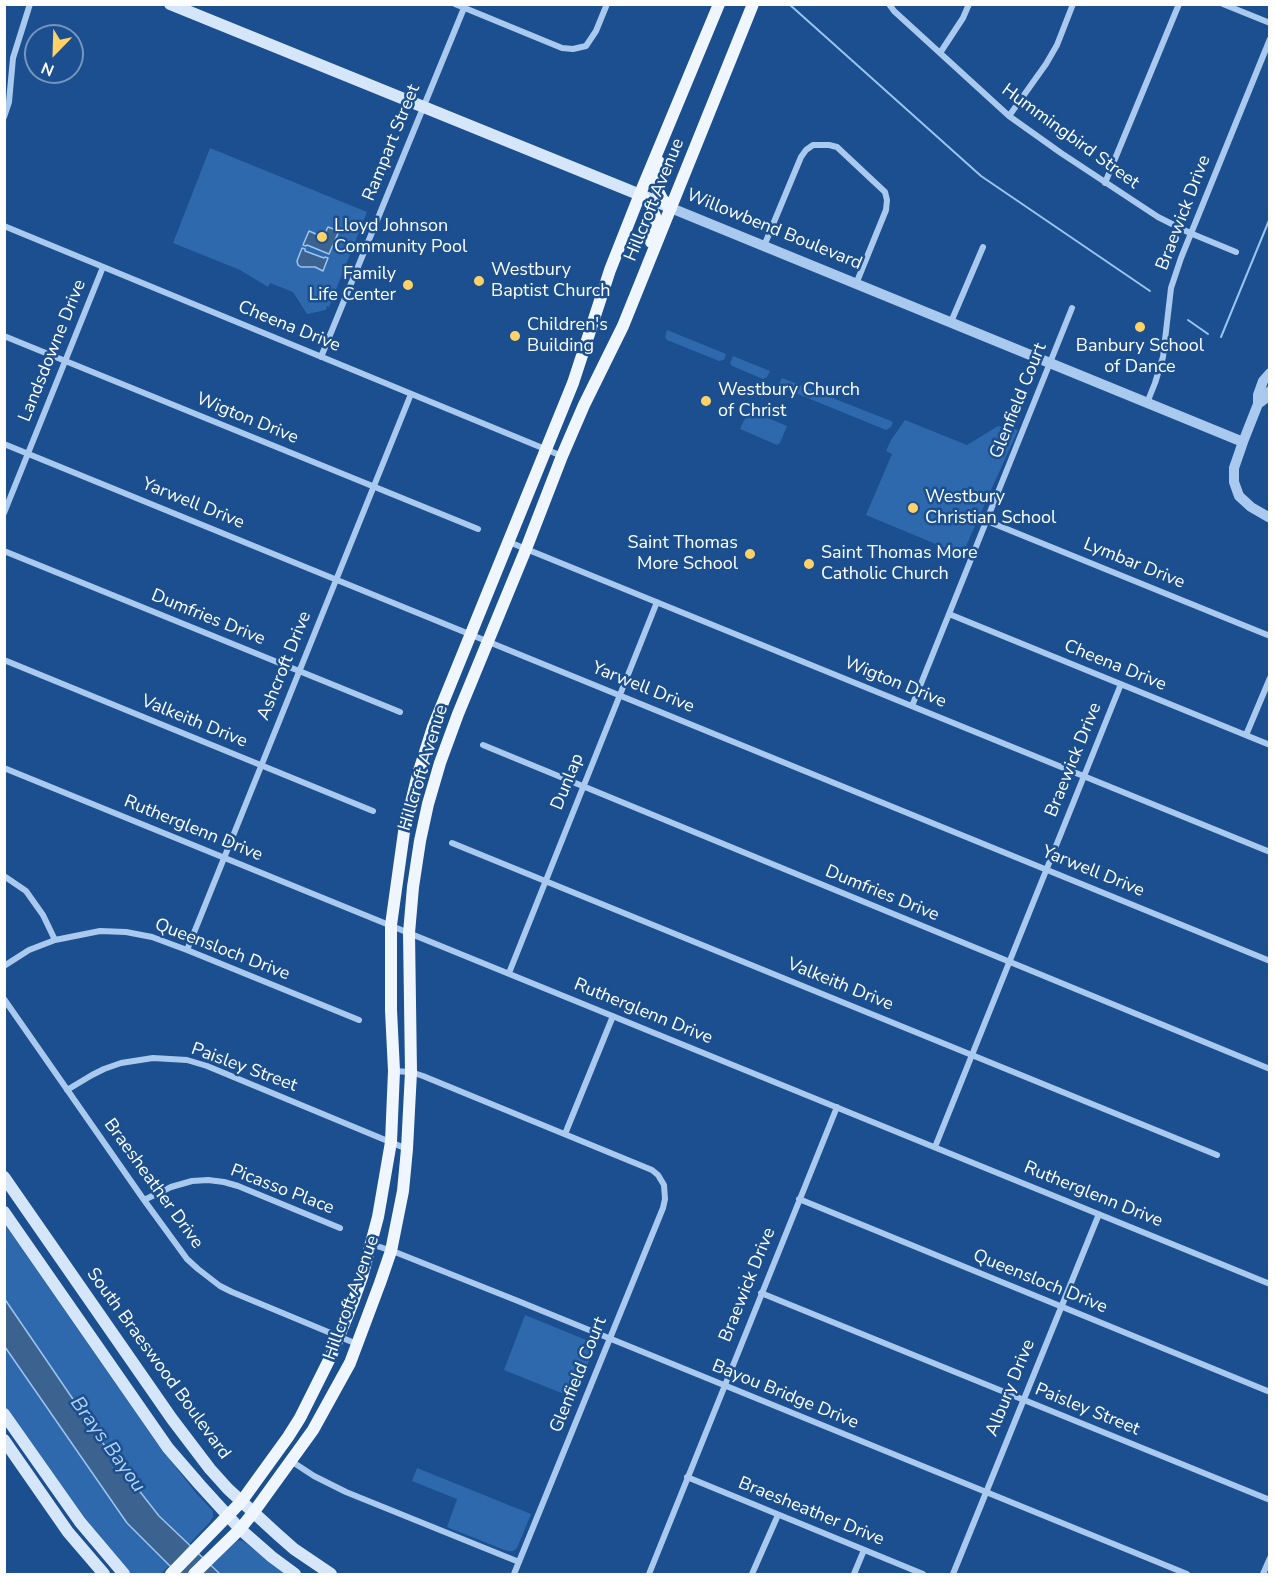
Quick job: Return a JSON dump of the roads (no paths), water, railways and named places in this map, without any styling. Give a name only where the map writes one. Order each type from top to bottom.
[{"type":"main road","name":"Willowbend Boulevard","points":[[170,4],[671,207]]},
{"type":"main road","name":"Hillcroft Avenue","points":[[171,1575],[241,1502],[300,1418],[340,1337],[356,1294],[378,1217],[391,1142],[394,1071],[391,925],[404,832],[418,774],[433,727],[573,383],[610,270],[719,4]]},
{"type":"main road","name":"Hillcroft Avenue","points":[[194,1575],[240,1529],[313,1430],[350,1363],[380,1283],[391,1251],[403,1191],[411,1072],[409,933],[413,887],[428,804],[458,714],[562,456],[623,326],[753,4]]},
{"type":"main road","points":[[667,129],[656,181],[658,193],[671,207]]},
{"type":"main road","points":[[640,195],[649,204],[655,216],[654,233],[646,270]]},
{"type":"main road","name":"South Braeswood Boulevard","points":[[4,1177],[172,1419],[210,1469],[241,1502],[294,1549],[331,1575]]},
{"type":"main road","points":[[5,1212],[21,1202]]},
{"type":"main road","name":"South Braeswood Boulevard","points":[[5,1212],[155,1430],[240,1529],[295,1575]]},
{"type":"main road","points":[[109,1362],[125,1352]]},
{"type":"main road","points":[[313,1430],[307,1421],[318,1397],[321,1377]]},
{"type":"main road","points":[[4,1414],[81,1522],[124,1575]]},
{"type":"main road","points":[[155,1430],[172,1419]]},
{"type":"main road","points":[[4,1440],[68,1532],[104,1575]]},
{"type":"main road","points":[[33,1482],[45,1473]]},
{"type":"street","points":[[4,117],[11,87],[13,58],[30,4]]},
{"type":"street","points":[[455,4],[562,48],[573,49],[586,46],[596,31],[607,4]]},
{"type":"street","name":"Hummingbird Street","points":[[889,4],[1009,116],[1158,217],[1236,252]]},
{"type":"street","points":[[940,53],[963,18],[969,4]]},
{"type":"street","points":[[1009,116],[1057,45],[1073,4]]},
{"type":"street","points":[[1105,183],[1179,4]]},
{"type":"street","points":[[1223,4],[1269,23]]},
{"type":"street","name":"Rampart Street","points":[[321,357],[464,8]]},
{"type":"street","name":"Braewick Drive","points":[[1147,403],[1163,357],[1171,288],[1190,233],[1269,39]]},
{"type":"street","points":[[764,246],[797,164],[806,150],[813,146],[837,147],[885,192],[887,200],[886,210],[856,284]]},
{"type":"street","name":"Willowbend Boulevard","points":[[671,207],[1243,442]]},
{"type":"street","name":"Cheena Drive","points":[[4,226],[562,456]]},
{"type":"street","points":[[951,322],[983,247]]},
{"type":"street","name":"Landsdowne Drive","points":[[4,513],[103,267]]},
{"type":"street","name":"Glenfield Court","points":[[912,706],[1072,308]]},
{"type":"street","name":"Wigton Drive","points":[[4,336],[478,529]]},
{"type":"street","points":[[1269,373],[1260,387],[1258,404],[1234,468],[1234,482],[1239,496],[1269,518]]},
{"type":"street","points":[[1258,404],[1266,398],[1269,391]]},
{"type":"street","name":"Ashcroft Drive","points":[[187,950],[411,394]]},
{"type":"street","name":"Yarwell Drive","points":[[4,444],[1269,961]]},
{"type":"street","name":"Lymbar Drive","points":[[987,520],[1269,636]]},
{"type":"street","name":"Wigton Drive","points":[[509,542],[1269,852]]},
{"type":"street","name":"Dumfries Drive","points":[[4,551],[400,712]]},
{"type":"street","name":"Dunlap","points":[[509,973],[657,602]]},
{"type":"street","name":"Cheena Drive","points":[[949,614],[1269,745]]},
{"type":"street","name":"Valkeith Drive","points":[[4,660],[373,811]]},
{"type":"street","points":[[1246,735],[1269,678]]},
{"type":"street","name":"Braewick Drive","points":[[935,1147],[1121,684]]},
{"type":"street","name":"Dumfries Drive","points":[[483,746],[1269,1069]]},
{"type":"street","name":"Rutherglenn Drive","points":[[4,768],[1269,1284]]},
{"type":"street","name":"Valkeith Drive","points":[[452,843],[1216,1155]]},
{"type":"street","points":[[4,876],[26,891],[43,915],[55,940]]},
{"type":"street","name":"Queensloch Drive","points":[[4,966],[29,950],[55,940],[100,931],[126,932],[152,937],[187,950],[359,1020]]},
{"type":"street","name":"Braesheather Drive","points":[[4,999],[144,1200],[187,1258],[198,1269],[220,1286],[241,1297],[357,1344]]},
{"type":"street","points":[[394,1071],[411,1072],[565,1134],[613,1016]]},
{"type":"street","name":"Paisley Street","points":[[67,1090],[92,1075],[121,1063],[153,1058],[187,1060],[207,1066],[407,1149]]},
{"type":"street","name":"Braewick Drive","points":[[649,1575],[837,1107]]},
{"type":"street","name":"Glenfield Court","points":[[514,1575],[665,1199],[664,1185],[652,1170],[565,1134]]},
{"type":"street","name":"Picasso Place","points":[[144,1200],[181,1183],[208,1180],[224,1182],[340,1228]]},
{"type":"street","name":"Queensloch Drive","points":[[799,1199],[1269,1392]]},
{"type":"street","name":"Albury Drive","points":[[953,1575],[1099,1214]]},
{"type":"street","name":"Bayou Bridge Drive","points":[[371,1244],[610,1339],[1187,1575]]},
{"type":"street","name":"Paisley Street","points":[[761,1293],[1269,1500]]},
{"type":"street","points":[[291,1461],[346,1492],[519,1562]]},
{"type":"street","name":"Braesheather Drive","points":[[687,1477],[923,1575]]},
{"type":"street","points":[[752,1575],[778,1515]]},
{"type":"street","points":[[854,1575],[864,1550]]},
{"type":"street","points":[[1263,1575],[1269,1558]]},
{"type":"waterway","points":[[789,4],[981,176],[1150,291]]},
{"type":"waterway","points":[[1221,337],[1270,218]]},
{"type":"waterway","points":[[1188,320],[1208,334]]},
{"type":"place","name":"Lloyd Johnson Community Pool","points":[[322,237]]},
{"type":"place","name":"Westbury Baptist Church","points":[[479,281]]},
{"type":"place","name":"Family Life Center","points":[[408,285]]},
{"type":"place","name":"Banbury School of Dance","points":[[1140,327]]},
{"type":"place","name":"Children's Building","points":[[515,336]]},
{"type":"place","name":"Westbury Church of Christ","points":[[706,401]]},
{"type":"place","name":"Westbury Christian School","points":[[913,508]]},
{"type":"place","name":"Saint Thomas More School","points":[[750,554]]},
{"type":"place","name":"Saint Thomas More Catholic Church","points":[[809,564]]},
{"type":"water label","name":"Brays Bayou","points":[[107,1445]]}]
